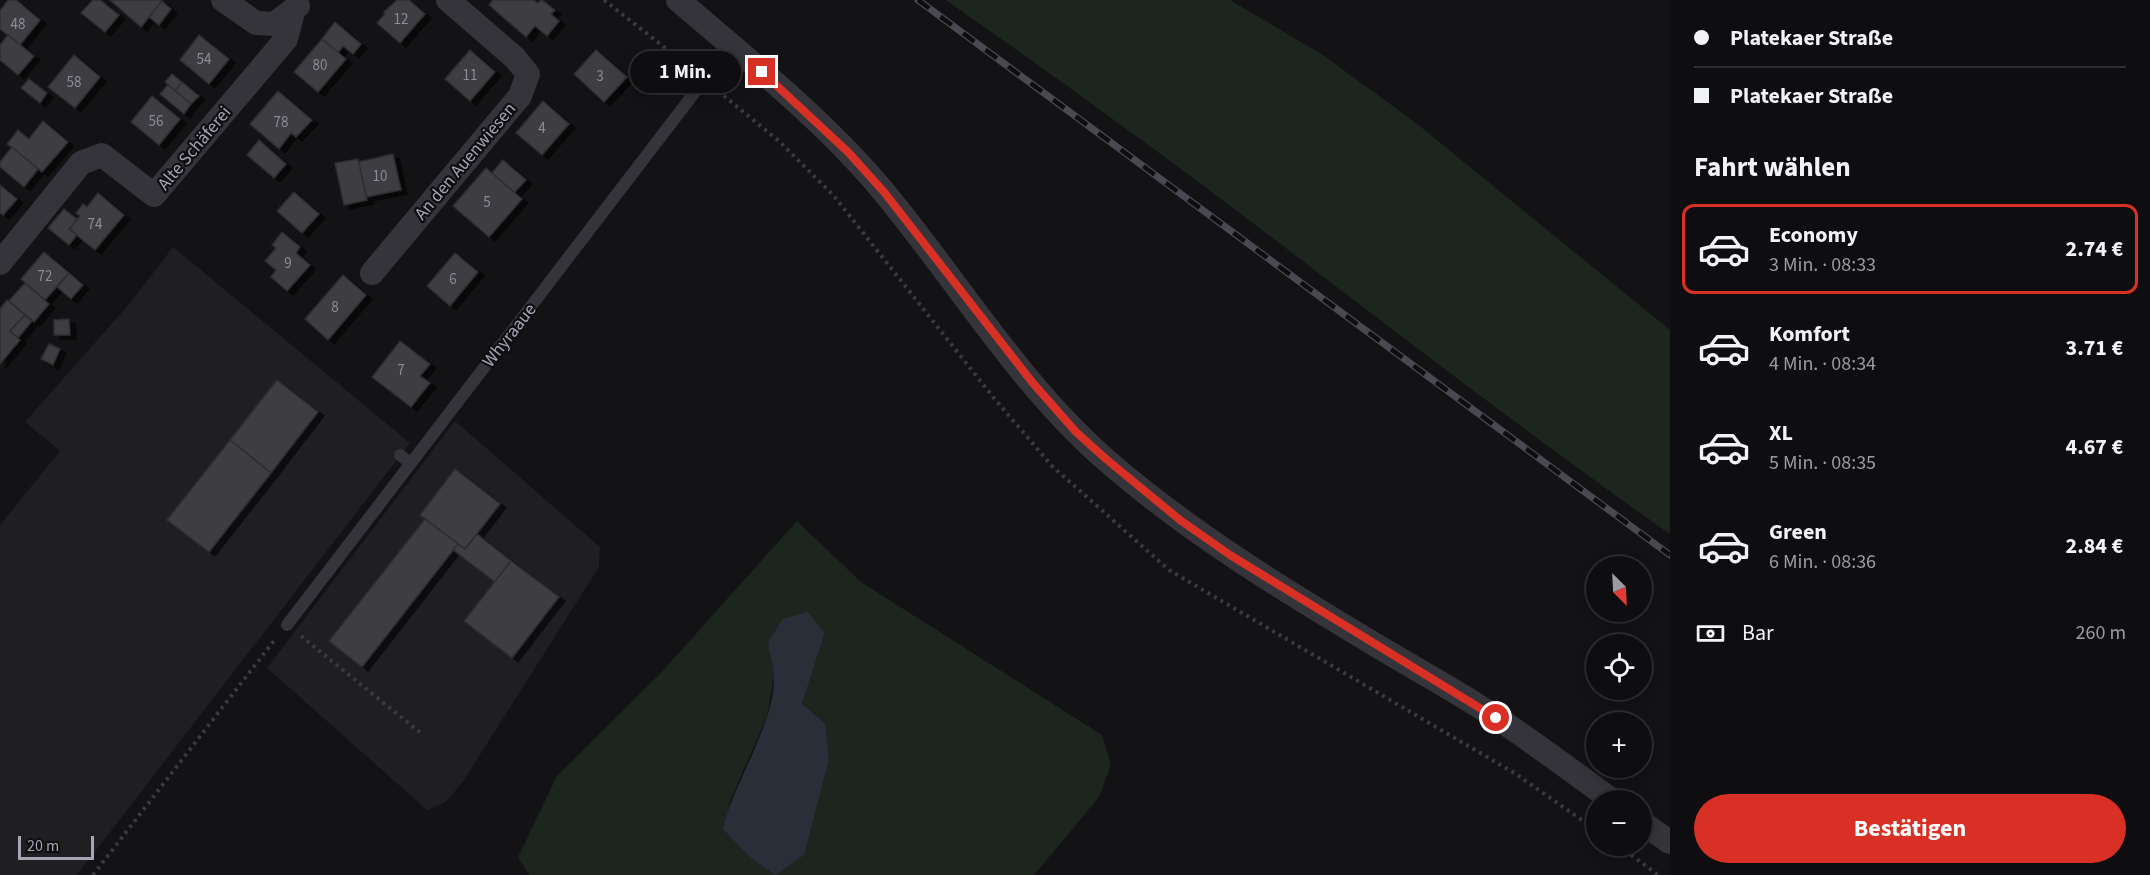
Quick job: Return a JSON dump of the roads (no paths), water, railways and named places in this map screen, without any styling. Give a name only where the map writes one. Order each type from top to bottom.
[{"type":"street","name":"Alte Schäferei","points":[[223,0],[256,23],[274,24],[298,6]]},
{"type":"street","name":"An den Auenwiesen","points":[[372,273],[520,96],[528,74],[515,58],[448,0]]},
{"type":"street","points":[[678,0],[848,152],[884,192],[1032,382],[1076,432],[1106,459],[1180,520],[1230,555],[1480,707],[1597,790]]},
{"type":"street","name":"Alte Schäferei","points":[[0,263],[81,162],[102,155],[154,195],[286,39],[298,6]]},
{"type":"street","points":[[1652,830],[1670,842]]},
{"type":"lane","name":"Whyraaue","points":[[287,625],[405,459],[731,45]]},
{"type":"railway","points":[[918,0],[1670,555]]}]
